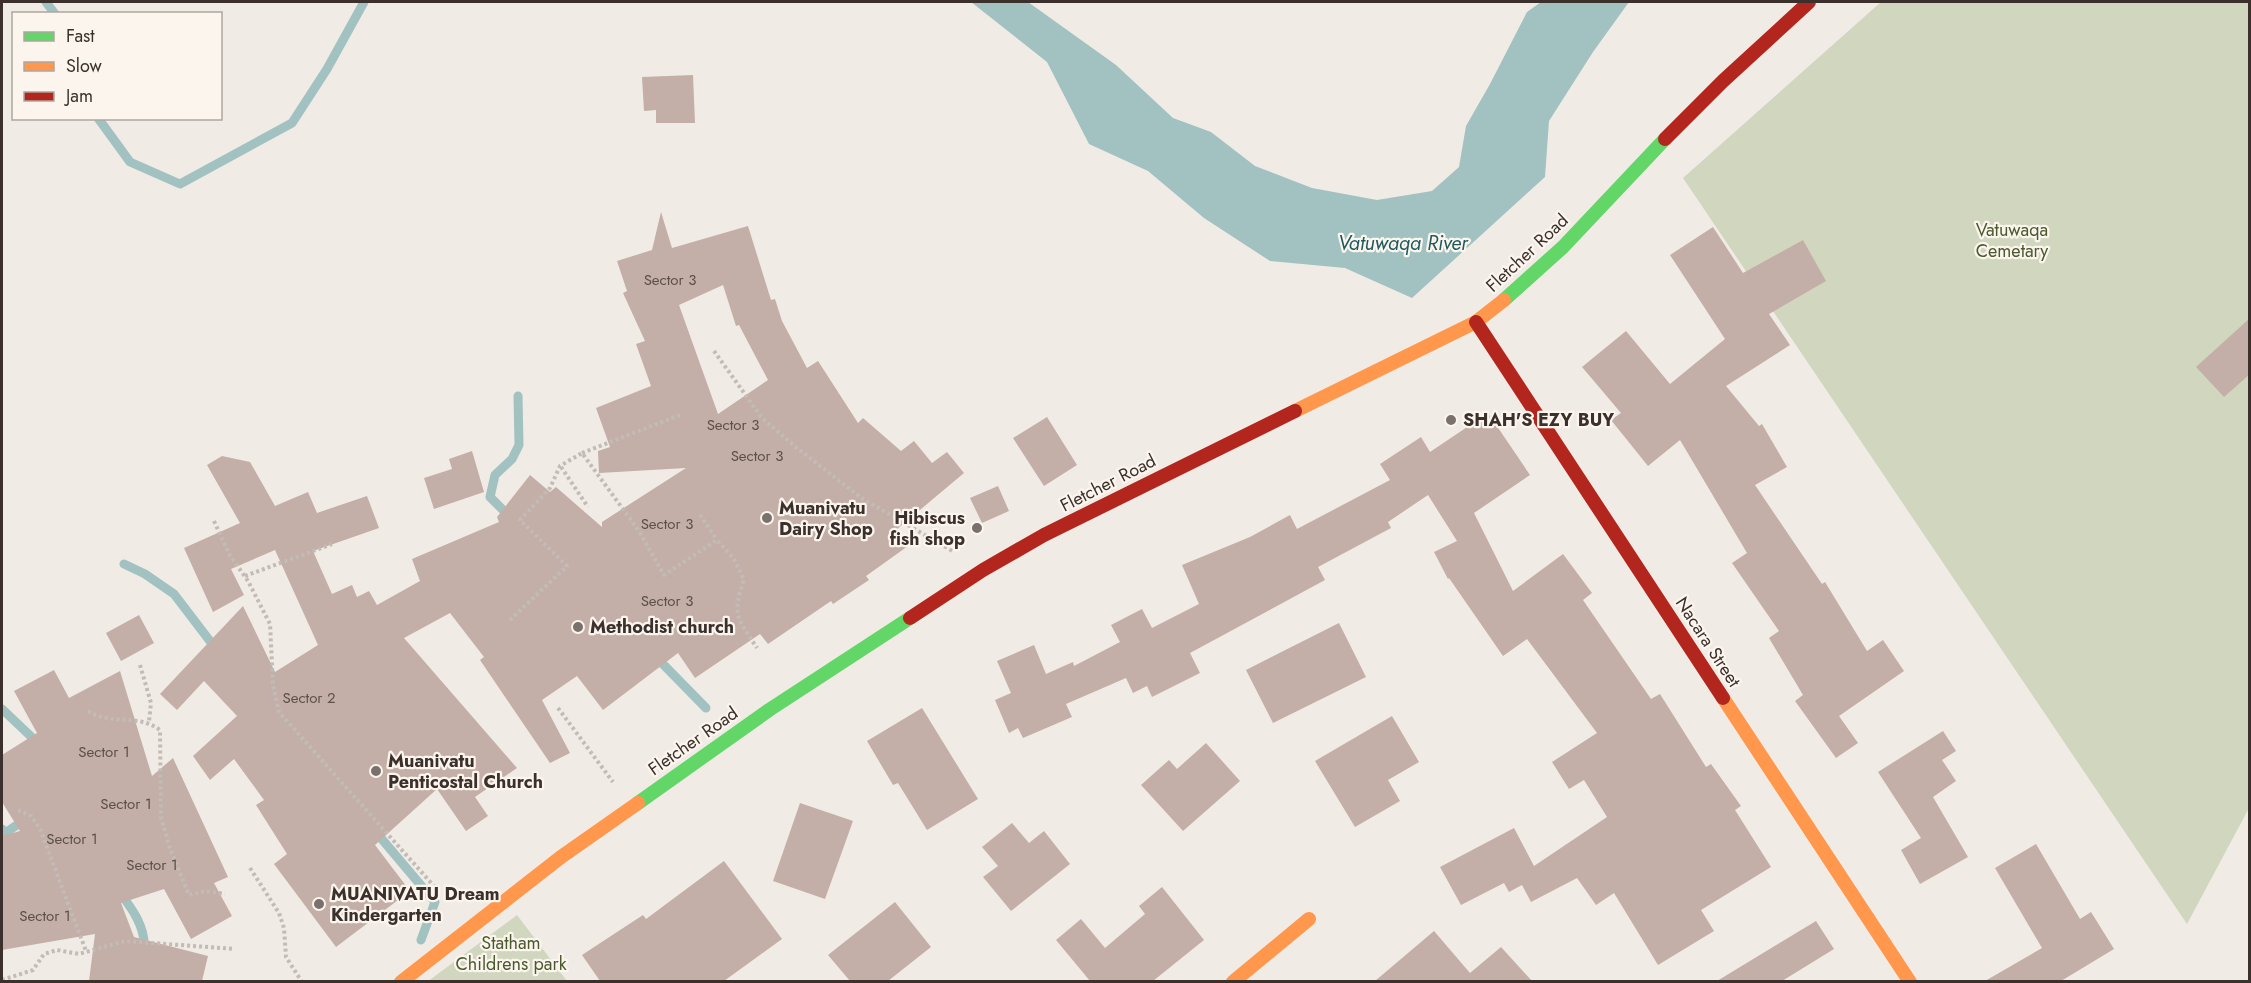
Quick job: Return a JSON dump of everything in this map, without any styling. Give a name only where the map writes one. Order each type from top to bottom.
[{"type":"main road","name":"Fletcher Road","points":[[401,981],[561,857],[631,807],[769,710],[983,570],[1054,529],[1476,322],[1507,298],[1603,207],[1697,107],[1809,2]]},
{"type":"main road","name":"Nacara Street","points":[[1476,322],[1910,981]]},
{"type":"main road","points":[[1233,981],[1309,919]]},
{"type":"path","points":[[714,351],[762,418],[797,448],[860,497],[983,570]]},
{"type":"path","points":[[510,620],[567,566],[520,520],[550,488],[560,466],[582,453],[680,414]]},
{"type":"path","points":[[582,453],[639,531],[664,575],[717,540]]},
{"type":"path","points":[[560,466],[588,507]]},
{"type":"path","points":[[700,515],[717,540],[734,559],[744,580],[738,594],[736,616],[757,648]]},
{"type":"path","points":[[214,521],[229,554],[244,576],[270,624],[273,685],[279,712],[441,894]]},
{"type":"path","points":[[244,576],[332,544]]},
{"type":"path","points":[[140,665],[151,704],[149,722]]},
{"type":"path","points":[[558,708],[631,807]]},
{"type":"path","points":[[88,711],[98,718],[149,722],[160,730],[161,818],[171,851],[189,895],[206,891],[225,894]]},
{"type":"path","points":[[18,810],[31,816],[40,829],[86,951]]},
{"type":"path","points":[[250,868],[279,913],[284,928],[286,957],[302,981]]},
{"type":"path","points":[[2,980],[33,970],[44,954],[57,950],[74,954],[125,941],[235,948]]},
{"type":"green space","name":"Vatuwaqa Cemetary","points":[[1881,2],[2249,2],[2249,808],[2187,924],[1683,178]]},
{"type":"green space","name":"Statham Childrens park","points":[[517,915],[567,981],[427,982]]},
{"type":"water","name":"Vatuwaqa River","points":[[971,2],[1028,2],[1116,65],[1173,118],[1211,132],[1255,166],[1312,188],[1377,200],[1432,191],[1459,167],[1466,126],[1527,12],[1541,2],[1629,2],[1593,52],[1549,121],[1545,177],[1412,298],[1345,268],[1270,261],[1204,218],[1148,171],[1089,144],[1047,62]]},
{"type":"building","points":[[693,75],[695,123],[656,123],[656,110],[644,111],[642,77]]},
{"type":"building","points":[[661,212],[672,248],[748,226],[771,300],[775,299],[782,321],[807,368],[818,361],[858,423],[863,418],[901,451],[914,441],[932,463],[947,452],[964,473],[896,530],[908,546],[866,576],[869,580],[833,604],[831,601],[768,644],[760,634],[695,678],[678,653],[603,710],[577,676],[542,700],[570,753],[550,763],[480,660],[484,657],[450,613],[404,638],[517,768],[475,797],[488,816],[466,831],[437,789],[375,845],[410,891],[336,947],[274,864],[287,854],[256,805],[264,800],[234,759],[210,780],[193,756],[237,716],[204,681],[177,710],[160,694],[243,606],[275,672],[318,645],[275,550],[231,569],[244,595],[213,612],[184,548],[240,523],[207,465],[222,456],[250,462],[275,506],[308,492],[317,513],[367,496],[379,528],[313,551],[332,594],[352,585],[357,597],[369,591],[377,605],[420,581],[412,559],[499,522],[497,517],[530,475],[550,492],[556,487],[602,527],[602,522],[686,468],[599,473],[598,451],[610,447],[596,408],[651,386],[636,344],[645,341],[623,293],[627,291],[617,261],[652,250]],"holes":[[[723,285],[736,326],[739,325],[768,380],[718,414],[679,305]]]},
{"type":"building","points":[[1713,227],[1743,273],[1803,240],[1826,281],[1769,314],[1790,345],[1726,386],[1759,426],[1762,424],[1787,467],[1755,485],[1822,584],[1825,582],[1867,651],[1883,640],[1904,671],[1839,716],[1858,743],[1836,758],[1795,701],[1803,695],[1769,638],[1779,631],[1732,563],[1747,553],[1680,440],[1648,466],[1611,420],[1621,413],[1582,367],[1626,331],[1670,384],[1725,339],[1670,255]]},
{"type":"building","points":[[2250,318],[2250,374],[2224,397],[2196,367]]},
{"type":"building","points":[[1488,413],[1530,475],[1474,513],[1513,591],[1563,554],[1592,593],[1583,600],[1651,699],[1660,694],[1706,767],[1711,764],[1741,806],[1735,810],[1771,867],[1701,910],[1714,931],[1658,965],[1614,893],[1596,905],[1577,878],[1531,902],[1522,885],[1509,892],[1504,883],[1461,905],[1440,867],[1514,828],[1534,866],[1607,817],[1584,780],[1569,789],[1552,762],[1597,733],[1527,639],[1503,656],[1448,579],[1434,552],[1457,541],[1428,495],[1388,522],[1391,528],[1318,567],[1325,580],[1190,653],[1200,673],[1152,697],[1147,686],[1133,693],[1126,678],[1066,704],[1072,717],[1023,738],[1018,728],[1009,733],[995,700],[1011,693],[997,661],[1034,645],[1046,674],[1073,662],[1074,666],[1120,642],[1111,625],[1142,609],[1152,628],[1199,604],[1182,565],[1250,537],[1290,515],[1297,529],[1390,480],[1380,464],[1421,437],[1430,452]]},
{"type":"building","points":[[1047,417],[1077,465],[1044,486],[1013,438]]},
{"type":"building","points":[[472,451],[484,492],[434,509],[424,478],[452,469],[449,459]]},
{"type":"building","points":[[998,486],[1009,511],[982,523],[970,498]]},
{"type":"building","points":[[139,615],[154,643],[121,661],[106,633]]},
{"type":"building","points":[[1339,623],[1366,677],[1273,723],[1246,670]]},
{"type":"building","points":[[54,670],[69,698],[120,671],[152,776],[173,758],[228,877],[214,883],[232,916],[191,939],[164,889],[121,903],[134,937],[208,956],[202,981],[89,981],[95,934],[2,950],[2,836],[20,831],[2,802],[2,755],[37,733],[14,691]]},
{"type":"building","points":[[922,708],[978,799],[927,830],[898,783],[893,785],[867,741]]},
{"type":"building","points":[[1392,716],[1419,762],[1388,780],[1400,801],[1355,827],[1315,761]]},
{"type":"building","points":[[1943,731],[1956,751],[1942,760],[1956,781],[1933,797],[1968,857],[1920,884],[1901,850],[1921,838],[1878,772]]},
{"type":"building","points":[[1206,743],[1240,781],[1183,831],[1141,785],[1169,760],[1177,769]]},
{"type":"building","points":[[800,803],[853,821],[825,899],[773,881]]},
{"type":"building","points":[[1012,823],[1029,843],[1044,831],[1070,864],[1011,911],[983,877],[998,866],[982,847]]},
{"type":"building","points":[[2036,844],[2080,919],[2091,912],[2114,949],[2061,981],[1985,981],[2042,948],[1995,868]]},
{"type":"building","points":[[724,861],[782,939],[724,981],[600,981],[582,955],[643,915],[646,919]]},
{"type":"building","points":[[1162,887],[1204,940],[1153,981],[1090,981],[1056,940],[1081,919],[1105,948],[1145,914],[1139,906]]},
{"type":"building","points":[[895,902],[931,947],[888,981],[850,981],[828,955]]},
{"type":"building","points":[[1816,921],[1834,949],[1782,981],[1717,981]]},
{"type":"building","points":[[1434,931],[1470,973],[1501,947],[1532,981],[1375,981]]},
{"type":"waterway","points":[[46,2],[54,12]]},
{"type":"waterway","points":[[99,120],[130,162],[180,184],[292,123],[327,69],[364,2]]},
{"type":"waterway","points":[[511,518],[490,497],[495,475],[512,459],[519,445],[518,396]]},
{"type":"waterway","points":[[124,564],[145,574],[174,594],[216,649]]},
{"type":"waterway","points":[[655,656],[706,708]]},
{"type":"waterway","points":[[2,709],[40,745]]},
{"type":"waterway","points":[[2,829],[5,833],[20,823],[26,823]]},
{"type":"waterway","points":[[375,831],[435,902],[421,940]]},
{"type":"waterway","points":[[119,892],[140,926],[144,949]]},
{"type":"traffic: fast","points":[[1504,300],[1563,247],[1665,139]]},
{"type":"traffic: fast","points":[[638,803],[769,710],[910,618]]},
{"type":"traffic: slow","points":[[1295,411],[1476,322],[1504,300]]},
{"type":"traffic: slow","points":[[1723,698],[1910,982]]},
{"type":"traffic: slow","points":[[401,982],[561,857],[638,803]]},
{"type":"traffic: slow","points":[[1233,982],[1309,919]]},
{"type":"traffic: jam","points":[[1665,139],[1723,81],[1809,2]]},
{"type":"traffic: jam","points":[[1476,322],[1723,698]]},
{"type":"traffic: jam","points":[[910,618],[983,570],[1044,535],[1295,411]]},
{"type":"place","name":"SHAH'S EZY BUY","points":[[1451,420]]},
{"type":"place","name":"Muanivatu Dairy Shop","points":[[767,518]]},
{"type":"place","name":"Hibiscus fish shop","points":[[977,528]]},
{"type":"place","name":"Methodist church","points":[[578,627]]},
{"type":"place","name":"Muanivatu Penticostal Church","points":[[376,771]]},
{"type":"place","name":"MUANIVATU Dream Kindergarten","points":[[319,904]]}]
